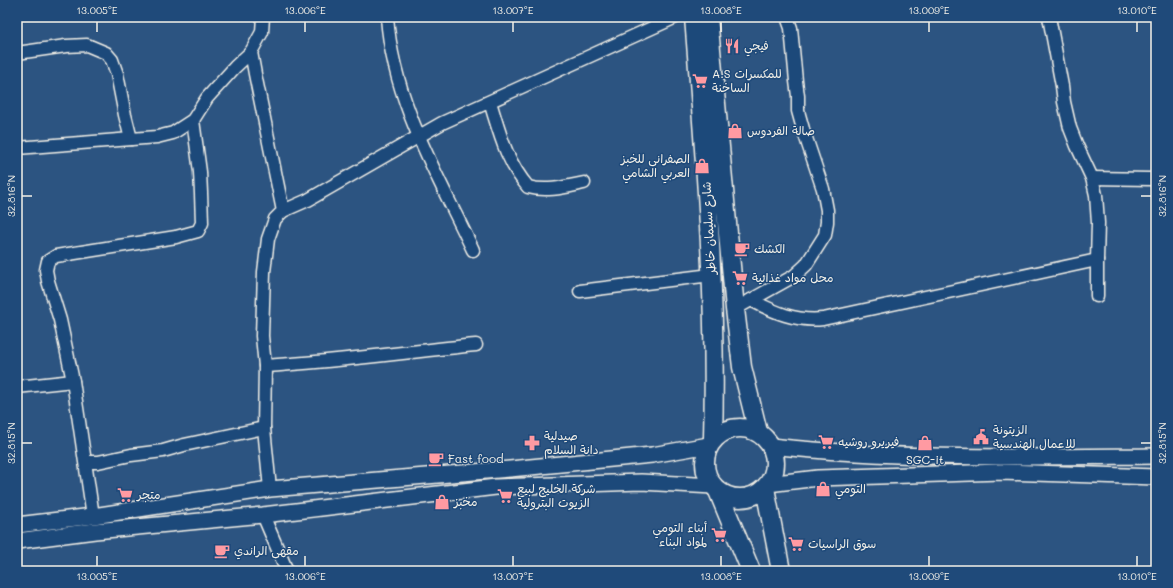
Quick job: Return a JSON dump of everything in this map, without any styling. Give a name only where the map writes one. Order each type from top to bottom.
[{"type":"main road","name":"شارع سليمان خاطر","points":[[694,17],[712,275],[714,331],[711,442]]},
{"type":"main road","name":"شارع سليمان خاطر","points":[[708,17],[735,309],[742,367],[758,432]]},
{"type":"main road","points":[[716,489],[728,497],[738,499],[748,498],[757,494],[767,486],[772,479],[775,468],[775,457],[766,438],[749,428],[738,427],[728,429],[719,434],[711,442],[706,450],[704,462],[705,473],[716,489],[751,571]]},
{"type":"main road","points":[[767,486],[781,571]]},
{"type":"street","points":[[17,148],[157,137],[173,133],[192,120],[207,98],[251,52],[262,32],[263,17]]},
{"type":"street","points":[[387,17],[390,44],[400,84],[419,137],[473,250]]},
{"type":"street","points":[[270,490],[264,428],[265,366],[262,336],[264,272],[268,239],[275,219],[283,210],[308,200],[442,123],[490,102],[656,21],[676,17]]},
{"type":"street","points":[[735,309],[794,276],[806,265],[825,235],[827,210],[823,189],[798,111],[798,96],[791,28],[787,17]]},
{"type":"street","points":[[1049,17],[1070,128],[1092,178],[1096,195],[1098,223],[1097,296]]},
{"type":"street","points":[[17,53],[66,46],[87,45],[106,53],[112,60],[117,74],[124,115],[131,139]]},
{"type":"street","points":[[251,52],[254,74],[283,210]]},
{"type":"street","points":[[490,102],[503,144],[512,165],[528,187],[539,190],[584,183]]},
{"type":"street","points":[[93,516],[73,380],[60,320],[48,280],[46,270],[48,261],[56,256],[176,237],[198,231],[202,223],[202,193],[192,120]]},
{"type":"street","points":[[1092,178],[1150,180],[1156,178]]},
{"type":"street","points":[[751,300],[774,312],[811,320],[823,319],[1097,260]]},
{"type":"street","points":[[580,291],[712,275]]},
{"type":"street","points":[[265,366],[306,364],[476,345]]},
{"type":"street","points":[[17,388],[73,380]]},
{"type":"street","points":[[86,462],[98,462],[131,455],[163,451],[264,428]]},
{"type":"street","points":[[17,525],[93,516],[270,490],[652,455],[711,442]]},
{"type":"street","points":[[771,446],[802,450],[856,453],[976,457],[1156,456]]},
{"type":"street","points":[[767,486],[826,478],[1001,472],[1156,477]]},
{"type":"street","points":[[17,540],[103,530],[263,515],[496,488],[641,482],[716,489]]},
{"type":"street","points":[[263,515],[287,571]]},
{"type":"place","name":"فيجي","points":[[732,46]]},
{"type":"place","name":"A.S للمكسرات الساخنة","points":[[700,81]]},
{"type":"place","name":"صالة الفردوس","points":[[735,131]]},
{"type":"place","name":"الصفراني للخبز العربي الشامي","points":[[702,166]]},
{"type":"place","name":"الكشك","points":[[742,249]]},
{"type":"place","name":"محل مواد غذائية","points":[[740,278]]},
{"type":"place","name":"الزيتونة للاعمال الهندسية","points":[[981,437]]},
{"type":"place","name":"فيريرو روشيه","points":[[826,442]]},
{"type":"place","name":"صيدلية دانة السلام","points":[[532,443]]},
{"type":"place","name":"SGC-it","points":[[925,443]]},
{"type":"place","name":"Fast food","points":[[436,459]]},
{"type":"place","name":"التومي","points":[[823,489]]},
{"type":"place","name":"متجر","points":[[125,495]]},
{"type":"place","name":"شركة الخليج لبيع الزيوت البترولية","points":[[505,496]]},
{"type":"place","name":"مخبز","points":[[442,502]]},
{"type":"place","name":"أبناء التومي لمواد البناء","points":[[719,535]]},
{"type":"place","name":"سوق الراسيات","points":[[796,544]]},
{"type":"place","name":"مقهى الراندي","points":[[222,551]]}]
